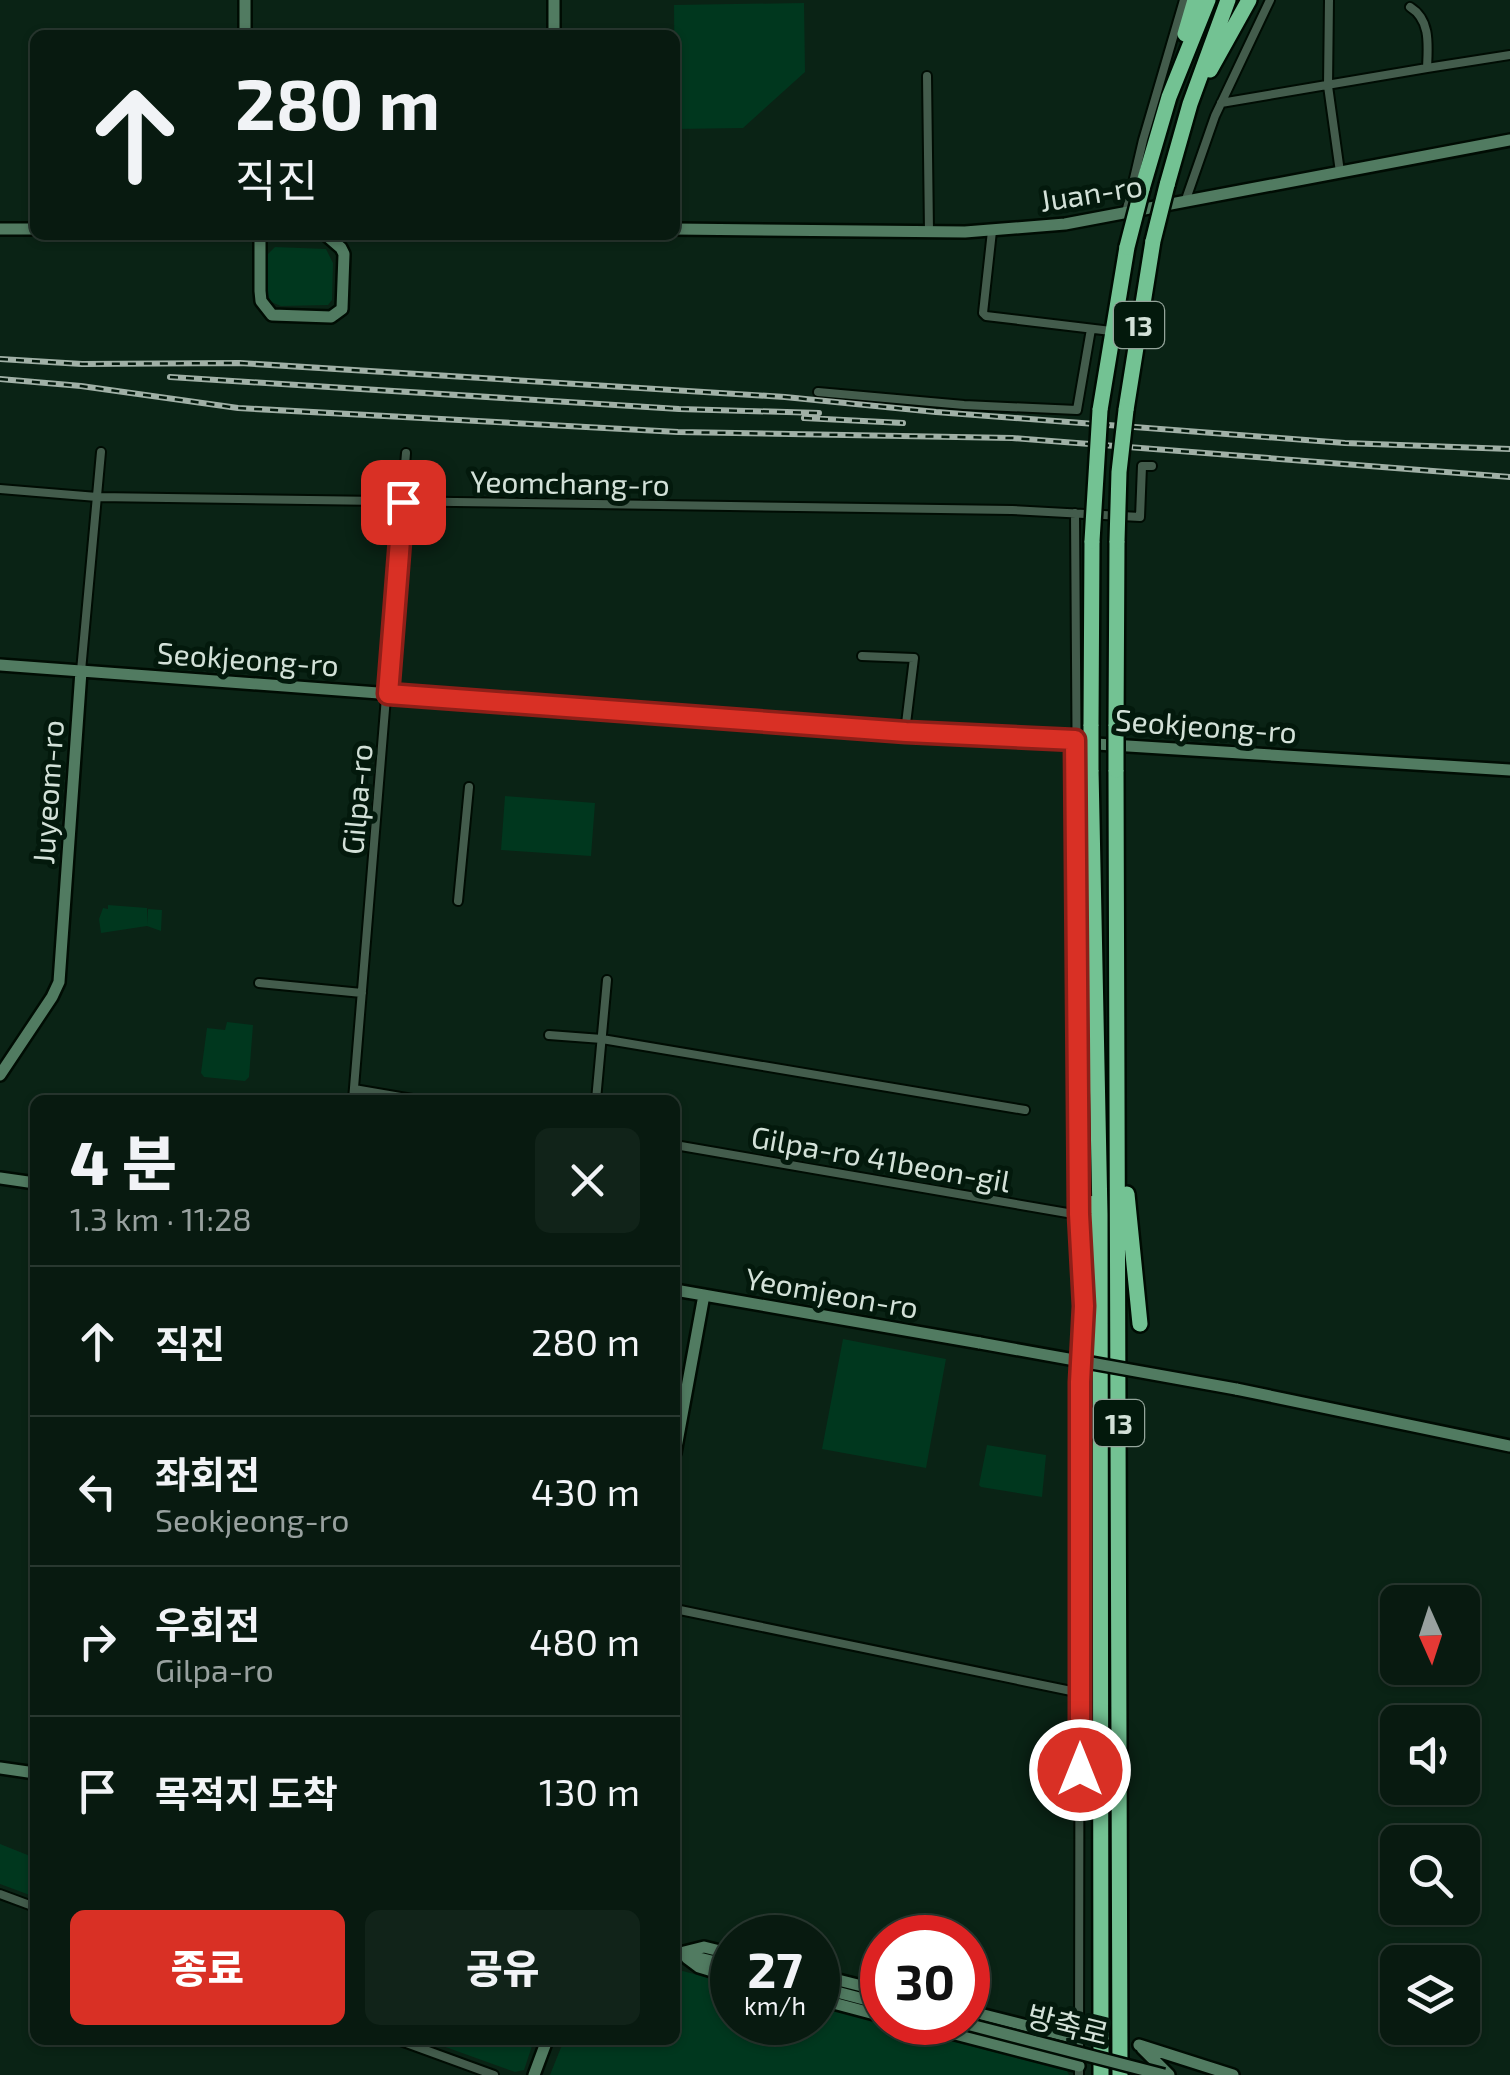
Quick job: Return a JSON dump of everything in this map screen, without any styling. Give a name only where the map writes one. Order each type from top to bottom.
[{"type":"highway","points":[[1169,97],[1195,0]]},
{"type":"highway","points":[[1169,97],[1208,0]]},
{"type":"highway","points":[[1190,104],[1228,0]]},
{"type":"highway","points":[[1190,104],[1249,0]]},
{"type":"highway","name":"13","points":[[1101,2075],[1092,540],[1100,410],[1111,331],[1128,246],[1169,97]]},
{"type":"highway","name":"13","points":[[1120,2075],[1116,541],[1126,410],[1152,241],[1190,104]]},
{"type":"highway","points":[[1084,1306],[1090,1160],[1098,1095]]},
{"type":"highway","points":[[1118,1097],[1140,1324]]},
{"type":"main road","points":[[244,0],[245,30]]},
{"type":"main road","points":[[554,0],[554,30]]},
{"type":"main road","name":"Juan-ro","points":[[680,229],[929,232],[1065,224],[1510,140]]},
{"type":"main road","points":[[0,229],[30,229]]},
{"type":"main road","points":[[260,240],[260,291],[266,309],[277,317],[331,317],[342,309],[344,254],[331,240]]},
{"type":"main road","name":"Seokjeong-ro","points":[[0,665],[906,732],[1510,770]]},
{"type":"main road","name":"Juyeom-ro","points":[[0,1075],[58,982],[81,671]]},
{"type":"main road","points":[[0,1178],[30,1182]]},
{"type":"main road","name":"Yeomjeon-ro","points":[[680,1291],[1236,1389],[1510,1446]]},
{"type":"main road","points":[[680,1426],[704,1295]]},
{"type":"main road","points":[[0,1768],[30,1772]]},
{"type":"main road","points":[[680,1951],[710,1948]]},
{"type":"main road","points":[[680,1953],[710,1960]]},
{"type":"main road","points":[[680,1954],[710,1970]]},
{"type":"main road","points":[[990,2018],[1079,2044]]},
{"type":"main road","name":"방축로","points":[[990,2030],[1167,2075]]},
{"type":"main road","points":[[534,2075],[545,2045]]},
{"type":"main road","points":[[989,2045],[1079,2071]]},
{"type":"main road","points":[[1167,2075],[1139,2046],[1233,2075]]},
{"type":"street","points":[[1126,213],[1184,0]]},
{"type":"street","points":[[1185,202],[1199,155],[1270,0]]},
{"type":"street","points":[[1329,0],[1328,86],[1340,172]]},
{"type":"street","points":[[1410,7],[1421,14],[1426,28],[1427,68]]},
{"type":"street","points":[[1221,103],[1510,54]]},
{"type":"street","points":[[927,76],[929,232]]},
{"type":"street","points":[[992,231],[983,313],[986,316],[1111,331]]},
{"type":"street","points":[[818,392],[1078,410],[1091,329]]},
{"type":"street","name":"Juyeom-ro","points":[[81,671],[100,452]]},
{"type":"street","name":"Gilpa-ro","points":[[353,1095],[406,453]]},
{"type":"street","name":"Yeomchang-ro","points":[[0,489],[97,496],[1140,517],[1142,466],[1152,466]]},
{"type":"street","points":[[1075,514],[1079,1214],[1084,1306],[1080,1364],[1079,2071]]},
{"type":"street","points":[[862,656],[914,658],[906,732]]},
{"type":"street","points":[[458,901],[469,786]]},
{"type":"street","points":[[596,1095],[607,980]]},
{"type":"street","points":[[259,983],[362,993]]},
{"type":"street","points":[[549,1035],[602,1039],[1025,1110]]},
{"type":"street","points":[[354,1089],[389,1095]]},
{"type":"street","name":"Gilpa-ro 41beon-gil","points":[[680,1146],[1079,1214]]},
{"type":"street","points":[[680,1610],[1081,1693]]},
{"type":"street","points":[[0,1894],[30,1905]]},
{"type":"street","points":[[412,2045],[494,2075]]},
{"type":"green space","points":[[804,3],[805,72],[743,128],[680,129],[680,30],[674,30],[674,5]]},
{"type":"green space","points":[[275,247],[326,249],[333,263],[332,300],[328,305],[281,306],[271,302],[266,292],[267,255]]},
{"type":"green space","points":[[505,796],[595,803],[591,856],[501,850]]},
{"type":"green space","points":[[108,905],[147,908],[147,925],[148,909],[162,910],[161,931],[147,926],[101,933],[99,919]]},
{"type":"green space","points":[[227,1022],[253,1025],[249,1077],[245,1081],[204,1077],[201,1073],[207,1028],[225,1030]]},
{"type":"green space","points":[[843,1339],[946,1359],[926,1468],[822,1449]]},
{"type":"green space","points":[[987,1445],[1046,1455],[1042,1497],[981,1487]]},
{"type":"green space","points":[[0,1844],[30,1856],[30,1895],[0,1884]]},
{"type":"green space","points":[[680,1970],[710,1978],[710,2045],[840,2045],[840,2012],[860,2017],[860,2045],[967,2045],[1067,2071],[1069,2075],[550,2075],[562,2045],[680,2045]]},
{"type":"green space","points":[[440,2045],[532,2045],[524,2070],[515,2072]]},
{"type":"railway","points":[[0,359],[82,364],[240,363],[785,397],[1345,443],[1510,449]]},
{"type":"railway","points":[[170,377],[679,409],[819,413]]},
{"type":"railway","points":[[0,379],[238,408],[678,432],[1012,438],[1510,477]]},
{"type":"railway","points":[[804,418],[903,423]]},
{"type":"route","points":[[403,502],[388,694],[906,732],[1075,740],[1079,1214],[1084,1306],[1080,1364],[1080,1770]]}]
